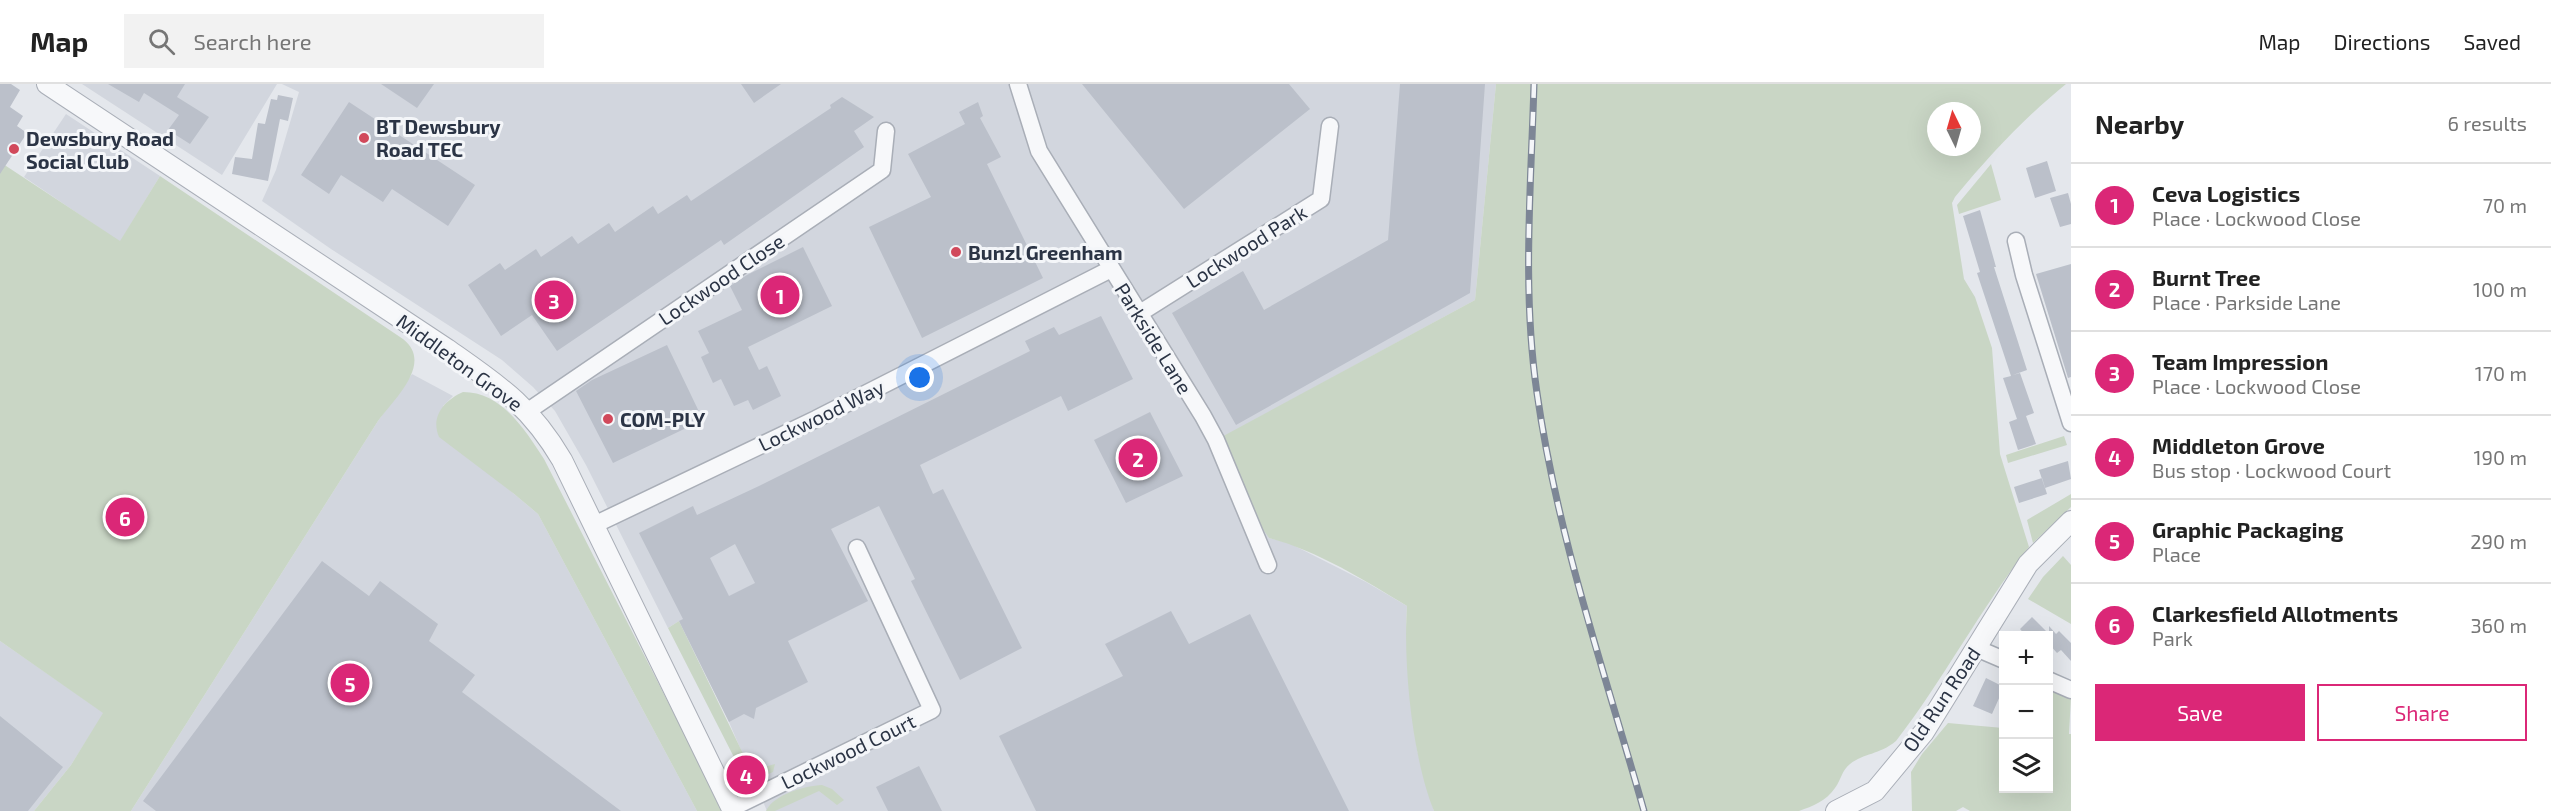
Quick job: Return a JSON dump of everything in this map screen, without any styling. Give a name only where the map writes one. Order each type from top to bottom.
[{"type":"street","name":"Middleton Grove","points":[[47,84],[456,355],[528,411],[545,431],[594,525],[733,809]]},
{"type":"street","name":"Parkside Lane","points":[[1018,84],[1039,151],[1216,440],[1268,565]]},
{"type":"street","name":"Lockwood Park","points":[[1140,313],[1321,199],[1330,126]]},
{"type":"street","name":"Lockwood Close","points":[[528,411],[882,170],[886,131]]},
{"type":"street","points":[[2016,241],[2024,275],[2071,423]]},
{"type":"street","name":"Lockwood Way","points":[[594,525],[816,418],[1111,269]]},
{"type":"street","name":"Old Run Road","points":[[1836,811],[1875,791],[1924,732],[2028,564],[2071,521]]},
{"type":"street","name":"Lockwood Court","points":[[733,809],[932,710],[857,548]]},
{"type":"street","points":[[1976,648],[1999,658]]},
{"type":"street","points":[[2053,682],[2071,690]]},
{"type":"shaded area","points":[[82,84],[277,84],[222,175]]},
{"type":"shaded area","points":[[282,84],[1496,84],[1475,300],[1216,441],[1269,538],[1289,543],[1366,582],[1407,606],[1406,622],[1417,750],[1434,811],[767,811],[729,722],[679,621],[668,628],[586,465],[555,411],[533,387],[502,360],[331,249],[262,201],[276,170],[299,92]]},
{"type":"shaded area","points":[[66,114],[160,176],[120,242],[24,177]]},
{"type":"shaded area","points":[[412,374],[453,396],[443,406],[513,493],[538,514],[697,811],[131,811],[378,421]]},
{"type":"shaded area","points":[[0,641],[104,713],[71,765],[34,811],[0,811]]},
{"type":"green space","points":[[1496,84],[2066,84],[2008,138],[1968,181],[1952,203],[1964,279],[1975,297],[1992,348],[2000,454],[2029,547],[1896,741],[1850,764],[1828,796],[1804,809],[1799,811],[1434,811],[1420,764],[1411,710],[1406,655],[1407,606],[1323,558],[1269,538],[1240,496],[1216,440],[1475,300]]},
{"type":"green space","points":[[0,162],[120,241],[160,176],[403,339],[411,349],[414,359],[413,370],[408,381],[378,421],[131,811],[34,811],[71,765],[103,713],[0,641]]},
{"type":"green space","points":[[1991,164],[2001,200],[1959,214],[1957,205]]},
{"type":"green space","points":[[463,392],[489,398],[501,406],[529,436],[544,459],[692,749],[721,811],[697,811],[538,514],[439,437],[436,422],[441,410],[450,399]]},
{"type":"green space","points":[[2064,436],[2067,445],[2008,463],[2006,455]]},
{"type":"green space","points":[[2071,494],[2071,507],[2033,543],[2027,520]]},
{"type":"green space","points":[[2063,556],[2071,565],[2071,624],[2028,599],[2043,577]]},
{"type":"green space","points":[[679,621],[749,766],[760,768],[775,764],[773,772],[756,776],[748,775],[740,769],[668,628]]},
{"type":"green space","points":[[2053,690],[2071,697],[2069,734],[2071,734],[2071,811],[1970,811],[1963,807],[1956,811],[1912,811],[1911,772],[1922,754],[1948,723],[1999,728],[1999,793],[2053,793]]},
{"type":"green space","points":[[822,785],[832,789],[844,800],[837,805],[819,791],[775,811],[766,811],[770,805],[783,796],[799,789]]},
{"type":"building","points":[[0,84],[11,84],[20,90],[10,107],[23,116],[17,126],[27,133],[0,174]]},
{"type":"building","points":[[108,84],[185,84],[177,97],[209,117],[190,144],[168,130],[179,115],[144,93],[139,102]]},
{"type":"building","points":[[381,84],[434,84],[417,108]]},
{"type":"building","points":[[741,84],[781,84],[754,103]]},
{"type":"building","points":[[1082,84],[1289,84],[1310,109],[1184,209]]},
{"type":"building","points":[[1400,84],[1485,84],[1470,293],[1236,425],[1172,313],[1243,271],[1264,310],[1388,240]]},
{"type":"building","points":[[278,95],[293,98],[288,121],[280,119],[268,181],[232,174],[235,157],[252,159],[258,123],[265,124],[271,99],[277,100]]},
{"type":"building","points":[[842,97],[874,117],[854,131],[864,147],[724,245],[721,240],[557,351],[532,315],[501,336],[468,285],[500,263],[505,270],[536,249],[541,257],[572,236],[578,244],[609,223],[615,232],[653,206],[658,214],[687,195],[691,201],[831,108],[830,105]]},
{"type":"building","name":"BT Dewsbury Road TEC","points":[[349,102],[475,185],[448,226],[392,189],[383,202],[341,175],[329,194],[301,175]]},
{"type":"building","name":"Bunzl Greenham","points":[[978,102],[983,116],[980,118],[1001,157],[987,164],[1043,278],[922,338],[869,227],[931,197],[908,154],[965,124],[959,112]]},
{"type":"building","points":[[2047,161],[2056,191],[2035,198],[2026,168]]},
{"type":"building","points":[[2068,193],[2071,204],[2071,224],[2060,227],[2050,198]]},
{"type":"building","points":[[1980,210],[1996,267],[1994,267],[2027,370],[2013,375],[2020,373],[2034,413],[2026,416],[2036,444],[2018,450],[2009,422],[2017,419],[2003,378],[2011,376],[1977,273],[1980,272],[1963,216]]},
{"type":"building","points":[[803,247],[832,306],[748,347],[759,370],[767,366],[781,396],[753,410],[748,400],[734,406],[721,379],[713,383],[701,357],[709,353],[698,331],[742,310],[730,286]]},
{"type":"building","points":[[2071,264],[2071,377],[2068,378],[2036,274]]},
{"type":"building","points":[[1101,316],[1133,379],[1068,411],[1061,396],[920,465],[933,494],[943,489],[1022,648],[960,680],[911,581],[915,579],[879,506],[831,529],[868,601],[788,641],[808,682],[756,708],[754,719],[744,714],[729,722],[679,621],[683,619],[639,533],[693,506],[697,515],[759,486],[1030,351],[1025,341],[1054,327],[1059,335]],"holes":[[[735,544],[755,583],[729,596],[710,558]]]},
{"type":"building","points":[[667,345],[703,420],[613,463],[576,391],[592,380]]},
{"type":"building","points":[[1150,412],[1183,476],[1126,503],[1094,440]]},
{"type":"building","points":[[2068,461],[2071,479],[2045,488],[2039,470]]},
{"type":"building","points":[[2042,478],[2047,494],[2019,503],[2014,487]]},
{"type":"building","points":[[322,561],[369,596],[380,581],[438,624],[429,641],[475,675],[462,692],[621,811],[156,811],[143,801]]},
{"type":"building","points":[[1171,611],[1189,644],[1250,614],[1349,811],[1036,811],[999,736],[1123,676],[1105,644]]},
{"type":"building","points":[[2032,617],[2046,631],[2022,631],[2020,629]]},
{"type":"building","points":[[2049,626],[2056,634],[2059,631],[2071,643],[2071,661],[2061,650],[2057,653],[2053,648],[2053,631],[2049,631]]},
{"type":"building","points":[[1986,678],[1999,684],[1999,698],[1992,714],[1973,706]]},
{"type":"building","points":[[0,716],[63,767],[28,811],[0,811]]},
{"type":"building","points":[[919,766],[942,811],[888,811],[876,787]]},
{"type":"railway","points":[[1534,84],[1529,277],[1532,355],[1537,393],[1569,551],[1644,811]]},
{"type":"place","name":"BT Dewsbury Road TEC","points":[[364,138]]},
{"type":"place","name":"Dewsbury Road Social Club","points":[[14,149]]},
{"type":"place","name":"Bunzl Greenham","points":[[956,252]]},
{"type":"place","name":"Ceva Logistics","points":[[780,295]]},
{"type":"place","name":"Team Impression","points":[[554,300]]},
{"type":"place","name":"COM-PLY","points":[[608,419]]},
{"type":"place","name":"Burnt Tree","points":[[1138,458]]},
{"type":"place","name":"Clarkesfield Allotments","points":[[125,517]]},
{"type":"place","name":"Graphic Packaging","points":[[350,683]]},
{"type":"place","name":"Middleton Grove","points":[[746,775]]}]
